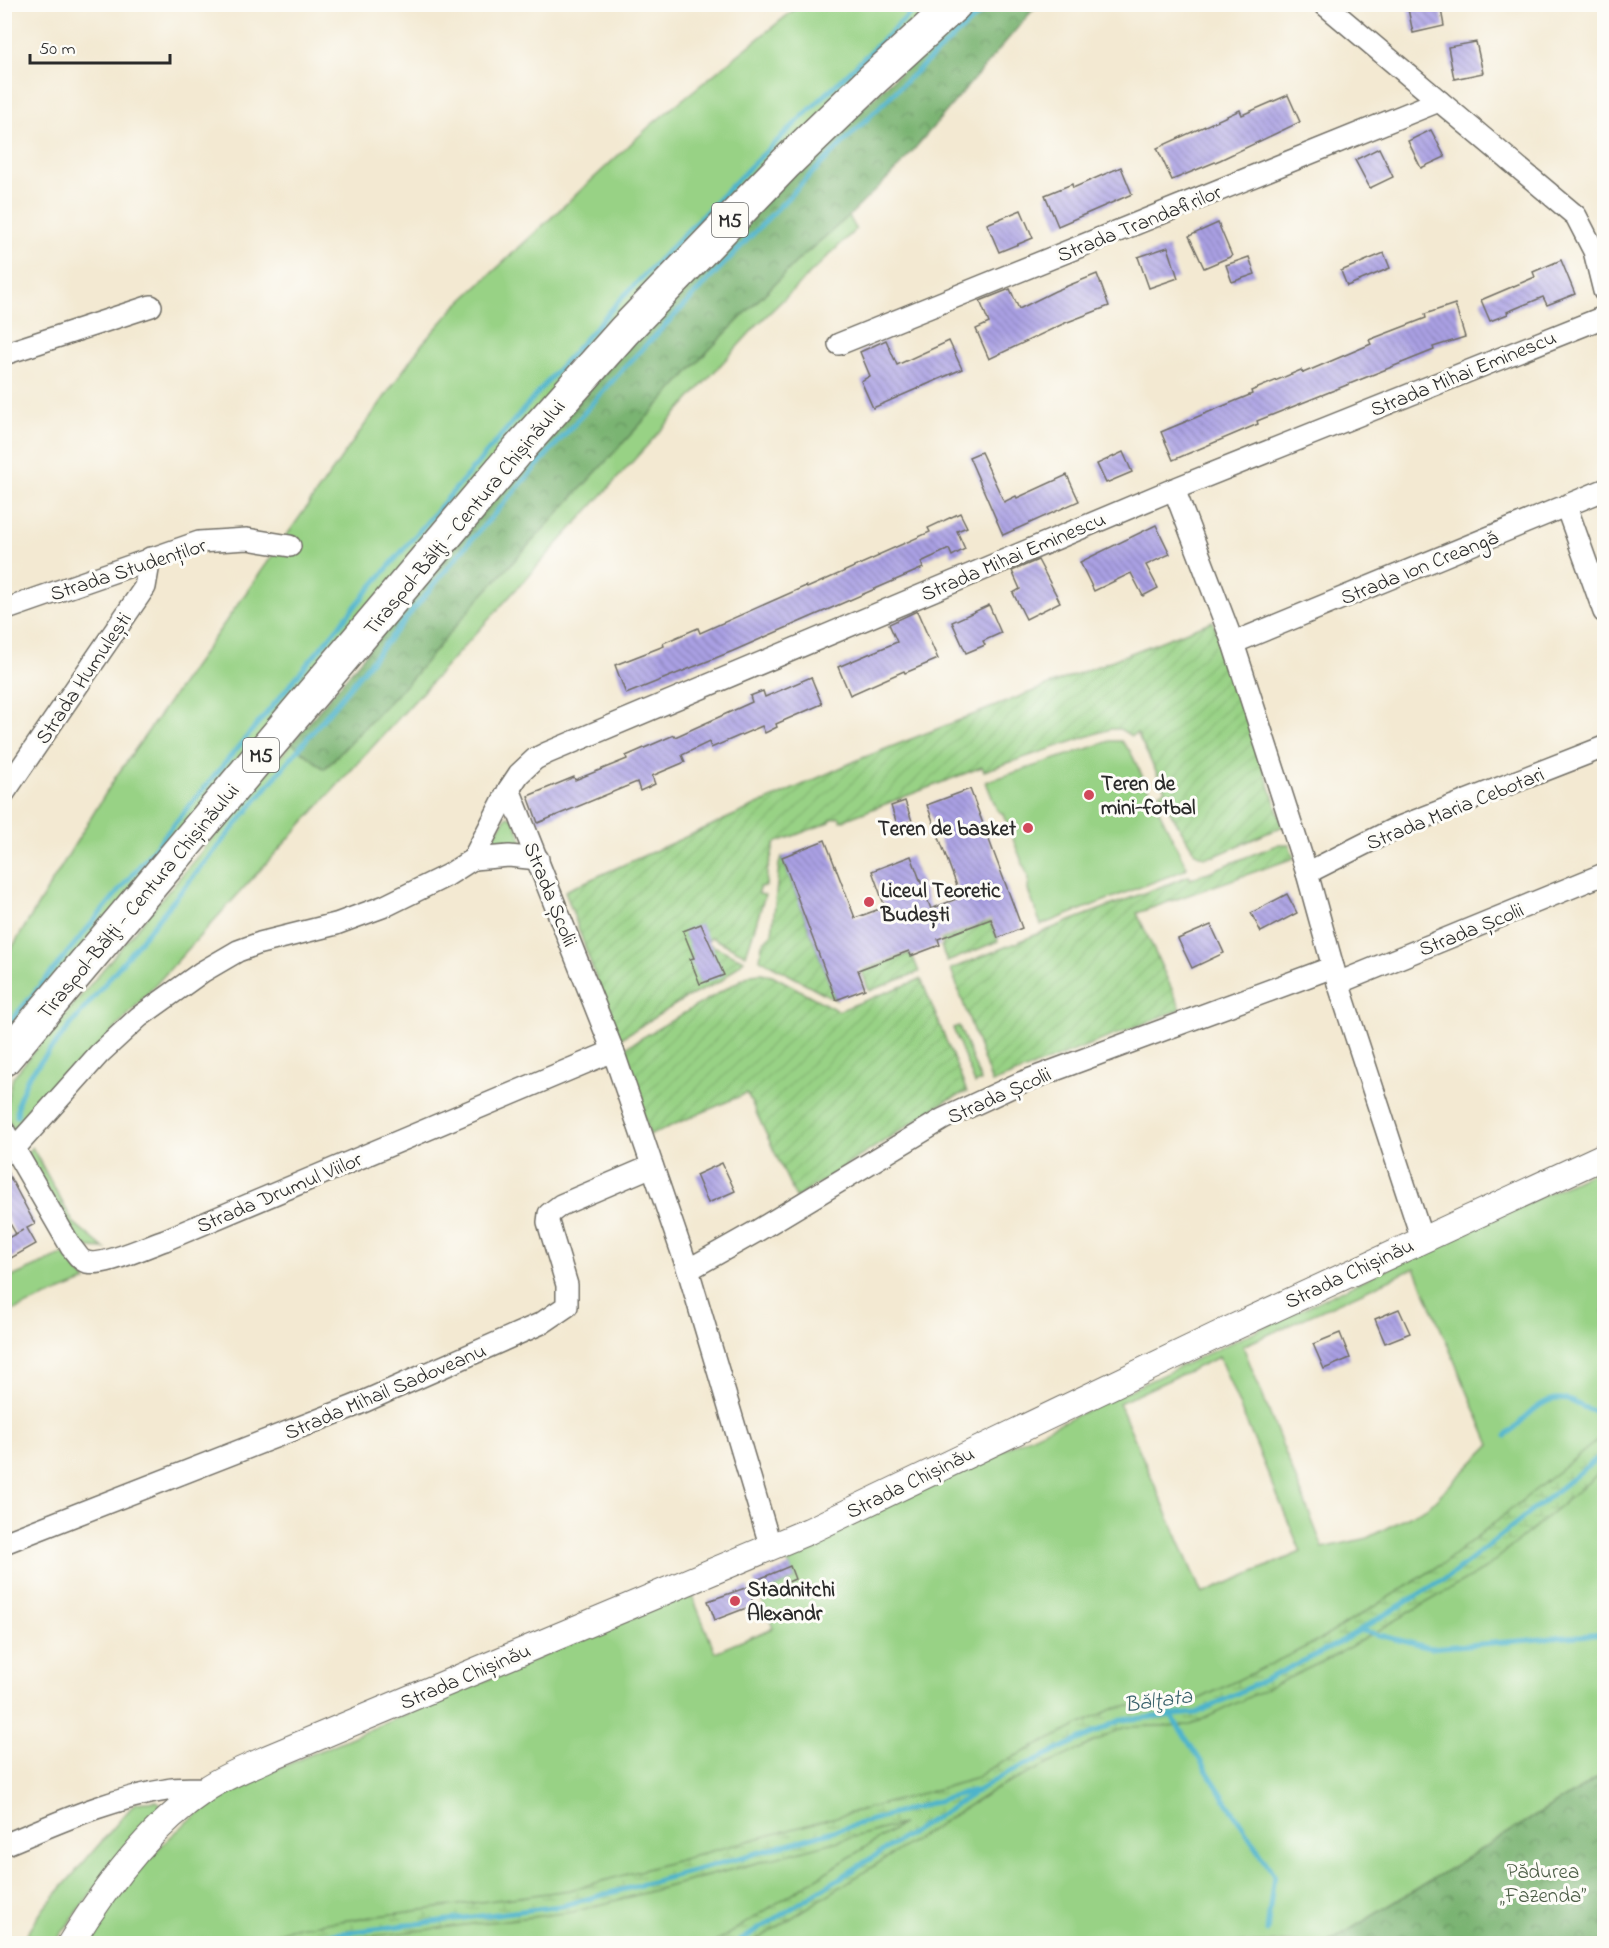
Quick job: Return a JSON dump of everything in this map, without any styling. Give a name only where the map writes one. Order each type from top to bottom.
[{"type":"highway","name":"Tiraspol-Bălţi - Centura Chișinăului","points":[[4,1059],[518,450],[624,331],[786,163],[955,4]]},
{"type":"street","points":[[1324,4],[1576,216],[1594,251],[1605,291]]},
{"type":"street","name":"Strada Trandafirilor","points":[[839,344],[1439,101]]},
{"type":"street","points":[[4,354],[151,306]]},
{"type":"street","name":"Strada Mihai Eminescu","points":[[473,859],[519,774],[535,759],[547,753],[1174,489],[1605,317]]},
{"type":"street","points":[[1174,489],[1233,644],[1307,873],[1336,975],[1422,1239]]},
{"type":"street","name":"Strada Ion Creangă","points":[[1233,644],[1605,490]]},
{"type":"street","points":[[1566,506],[1605,612]]},
{"type":"street","name":"Strada Studenților","points":[[4,610],[199,542],[247,539],[290,546]]},
{"type":"street","name":"Strada Humulești","points":[[4,793],[145,587],[150,558]]},
{"type":"street","name":"Strada Maria Cebotari","points":[[1307,873],[1392,830],[1605,747]]},
{"type":"street","name":"Strada Școlii","points":[[509,789],[613,1051],[688,1270],[771,1548]]},
{"type":"street","points":[[10,1140],[139,1017],[202,972],[238,951],[260,943],[336,924],[377,910],[448,875],[473,859],[509,856],[538,859]]},
{"type":"street","name":"Strada Școlii","points":[[688,1270],[943,1119],[1011,1087],[1336,975],[1605,874]]},
{"type":"street","name":"Strada Drumul Viilor","points":[[10,1140],[71,1247],[83,1261],[95,1263],[107,1261],[165,1240],[613,1051]]},
{"type":"street","name":"Strada Chișinău","points":[[70,1944],[95,1903],[129,1860],[172,1816],[207,1788],[268,1758],[771,1548],[1422,1239],[1605,1156]]},
{"type":"street","name":"Strada Mihail Sadoveanu","points":[[4,1543],[354,1406],[542,1323],[567,1306],[567,1285],[548,1222],[549,1214],[561,1205],[652,1166]]},
{"type":"street","name":"Strada Chișinău","points":[[4,1845],[127,1799],[167,1789],[207,1788]]},
{"type":"green space","points":[[800,5],[941,5],[5,1046],[4,961],[115,778],[422,344],[454,308],[652,124]]},
{"type":"green space","points":[[975,5],[1037,5],[899,167],[849,216],[798,260],[707,352],[475,603],[412,678],[324,769],[292,743],[497,498],[664,307],[794,174]]},
{"type":"green space","points":[[849,216],[856,229],[757,325],[25,1128],[13,1129],[7,1110],[13,1077],[292,743],[325,769],[412,678],[475,603],[707,352],[798,260]]},
{"type":"green space","points":[[1213,621],[1283,826],[1215,856],[1204,857],[1195,853],[1159,793],[1165,790],[1137,733],[1131,736],[1120,729],[1110,729],[984,771],[982,767],[841,821],[839,817],[830,820],[830,822],[775,843],[767,872],[766,886],[759,887],[759,894],[765,895],[746,955],[711,937],[708,941],[709,944],[744,960],[721,981],[686,998],[618,1040],[565,891],[860,759]]},
{"type":"green space","points":[[1110,741],[1121,741],[1130,751],[1186,866],[1185,870],[1041,925],[1028,890],[1029,879],[1003,814],[997,810],[986,782]]},
{"type":"green space","points":[[507,816],[513,818],[525,847],[489,852],[487,845]]},
{"type":"green space","points":[[1279,844],[1289,844],[1294,858],[1137,913],[1181,1009],[992,1083],[951,969],[1070,921],[1189,876],[1191,879]]},
{"type":"green space","points":[[782,857],[836,1000],[760,959],[762,944],[772,934],[779,864]]},
{"type":"green space","points":[[990,921],[998,941],[947,962],[941,940]]},
{"type":"green space","points":[[909,953],[919,972],[869,991],[862,971]]},
{"type":"green space","points":[[751,974],[772,975],[838,1011],[921,979],[967,1092],[949,1099],[796,1198],[747,1093],[650,1135],[621,1050]]},
{"type":"green space","points":[[959,1026],[981,1081],[975,1084],[953,1028]]},
{"type":"green space","points":[[32,1147],[73,1222],[105,1249],[89,1248],[78,1242],[26,1154]]},
{"type":"green space","points":[[1604,1167],[1604,1774],[1328,1943],[85,1944],[122,1890],[166,1841],[199,1813],[258,1777],[691,1593],[715,1652],[773,1628],[759,1594],[795,1579],[784,1553]],"holes":[[[1415,1268],[1490,1445],[1429,1506],[1367,1538],[1323,1548],[1243,1346]],[[1219,1357],[1301,1552],[1202,1594],[1119,1403]]]},
{"type":"green space","points":[[64,1254],[86,1281],[5,1314],[5,1280]]},
{"type":"green space","points":[[1604,1435],[1604,1469],[1485,1569],[1334,1656],[1191,1725],[1125,1727],[992,1791],[752,1943],[714,1943],[902,1824],[573,1912],[317,1943],[259,1943],[289,1928],[570,1890],[974,1779],[989,1769],[1116,1707],[1193,1702],[1318,1641],[1444,1563]]},
{"type":"green space","name":"Pădurea „Fazenda”","points":[[1604,1774],[1604,1943],[1328,1943]]},
{"type":"green space","points":[[157,1801],[165,1808],[124,1849],[55,1943],[20,1944],[44,1908],[135,1803]]},
{"type":"building","points":[[1407,4],[1440,4],[1444,26],[1413,33]]},
{"type":"building","points":[[1476,42],[1483,73],[1454,79],[1448,47]]},
{"type":"building","points":[[1288,95],[1300,122],[1172,180],[1157,148],[1240,110],[1242,115]]},
{"type":"building","points":[[1431,130],[1445,157],[1421,168],[1408,141]]},
{"type":"building","points":[[1379,148],[1393,177],[1370,188],[1355,160]]},
{"type":"building","points":[[1121,167],[1132,194],[1058,226],[1045,195],[1072,184],[1073,188]]},
{"type":"building","points":[[1021,210],[1033,238],[999,252],[987,224]]},
{"type":"building","points":[[1218,223],[1232,256],[1204,268],[1189,236]]},
{"type":"building","points":[[1168,247],[1178,278],[1149,288],[1138,257]]},
{"type":"building","points":[[1384,253],[1390,268],[1347,286],[1341,271]]},
{"type":"building","points":[[1249,257],[1255,274],[1232,282],[1226,265]]},
{"type":"building","points":[[1561,260],[1575,294],[1547,305],[1543,297],[1490,321],[1481,300],[1535,277],[1533,272]]},
{"type":"building","points":[[1097,274],[1109,306],[1065,323],[989,359],[976,329],[989,323],[980,301],[1010,289],[1019,309]]},
{"type":"building","points":[[1455,304],[1465,337],[1433,347],[1434,350],[1257,421],[1258,424],[1173,460],[1161,432],[1252,394],[1251,391],[1301,370],[1303,373],[1371,344],[1369,340],[1426,318],[1425,314]]},
{"type":"building","points":[[886,340],[897,365],[949,341],[962,369],[873,408],[861,381],[870,376],[860,352]]},
{"type":"building","points":[[981,452],[1004,502],[1067,475],[1079,501],[1003,535],[969,457]]},
{"type":"building","points":[[1123,452],[1132,472],[1106,483],[1097,464]]},
{"type":"building","points":[[960,513],[967,527],[957,531],[965,549],[952,556],[949,549],[921,562],[923,568],[733,651],[626,694],[615,665],[664,646],[663,643],[698,628],[700,633],[806,586],[807,588],[930,532],[928,528]]},
{"type":"building","points":[[1156,525],[1170,554],[1146,565],[1158,588],[1143,596],[1131,573],[1094,591],[1080,562]]},
{"type":"building","points":[[1038,560],[1060,602],[1026,619],[1013,593],[1020,589],[1012,571]]},
{"type":"building","points":[[989,605],[1001,633],[983,641],[985,645],[966,653],[952,622]]},
{"type":"building","points":[[917,611],[938,659],[850,695],[838,667],[897,642],[889,624]]},
{"type":"building","points":[[811,677],[822,704],[776,724],[777,727],[765,733],[762,726],[711,748],[709,742],[682,755],[685,762],[652,776],[655,784],[640,791],[637,782],[538,823],[528,796],[627,759],[626,756],[674,735],[675,737],[752,702],[750,696],[763,691],[765,697]]},
{"type":"building","points":[[970,789],[1022,928],[998,938],[991,919],[938,939],[940,945],[911,956],[909,951],[858,970],[865,989],[836,1000],[782,857],[825,840],[855,918],[885,907],[872,871],[911,856],[931,909],[961,897],[927,805]]},
{"type":"building","points":[[905,801],[912,821],[898,827],[891,806]]},
{"type":"building","points":[[1287,894],[1297,913],[1261,932],[1251,913]]},
{"type":"building","points":[[701,924],[724,975],[700,984],[690,959],[694,958],[683,931]]},
{"type":"building","points":[[1211,925],[1224,953],[1192,968],[1178,939]]},
{"type":"building","points":[[722,1163],[735,1191],[708,1203],[696,1175]]},
{"type":"building","points":[[4,1166],[35,1224],[27,1228],[36,1244],[4,1262],[4,1240],[16,1234],[4,1213]]},
{"type":"building","points":[[1399,1309],[1410,1333],[1385,1343],[1375,1319]]},
{"type":"building","points":[[1340,1333],[1350,1358],[1324,1369],[1313,1344]]},
{"type":"building","points":[[790,1566],[795,1579],[759,1594],[754,1581]]},
{"type":"building","points":[[748,1587],[754,1605],[715,1620],[708,1601]]},
{"type":"waterway","points":[[4,1029],[367,592],[620,300],[751,166],[920,4]]},
{"type":"waterway","points":[[17,1116],[18,1102],[28,1077],[465,547],[622,370],[802,183],[907,80],[990,4]]},
{"type":"waterway","points":[[1506,1436],[1528,1414],[1554,1399],[1563,1399],[1592,1411],[1604,1413]]},
{"type":"waterway","name":"Bălţata","points":[[735,1944],[1000,1777],[1121,1720],[1197,1713],[1332,1647],[1454,1573],[1604,1453]]},
{"type":"waterway","points":[[1360,1630],[1430,1648],[1604,1634]]},
{"type":"waterway","points":[[1171,1715],[1274,1875],[1267,1931]]},
{"type":"waterway","points":[[285,1944],[294,1939],[561,1906],[708,1867],[973,1791]]},
{"type":"place","name":"Teren de mini-fotbal","points":[[1089,795]]},
{"type":"place","name":"Teren de basket","points":[[1028,828]]},
{"type":"place","name":"Liceul Teoretic Budești","points":[[869,902]]},
{"type":"place","name":"Stadnitchi Alexandr","points":[[735,1601]]}]
